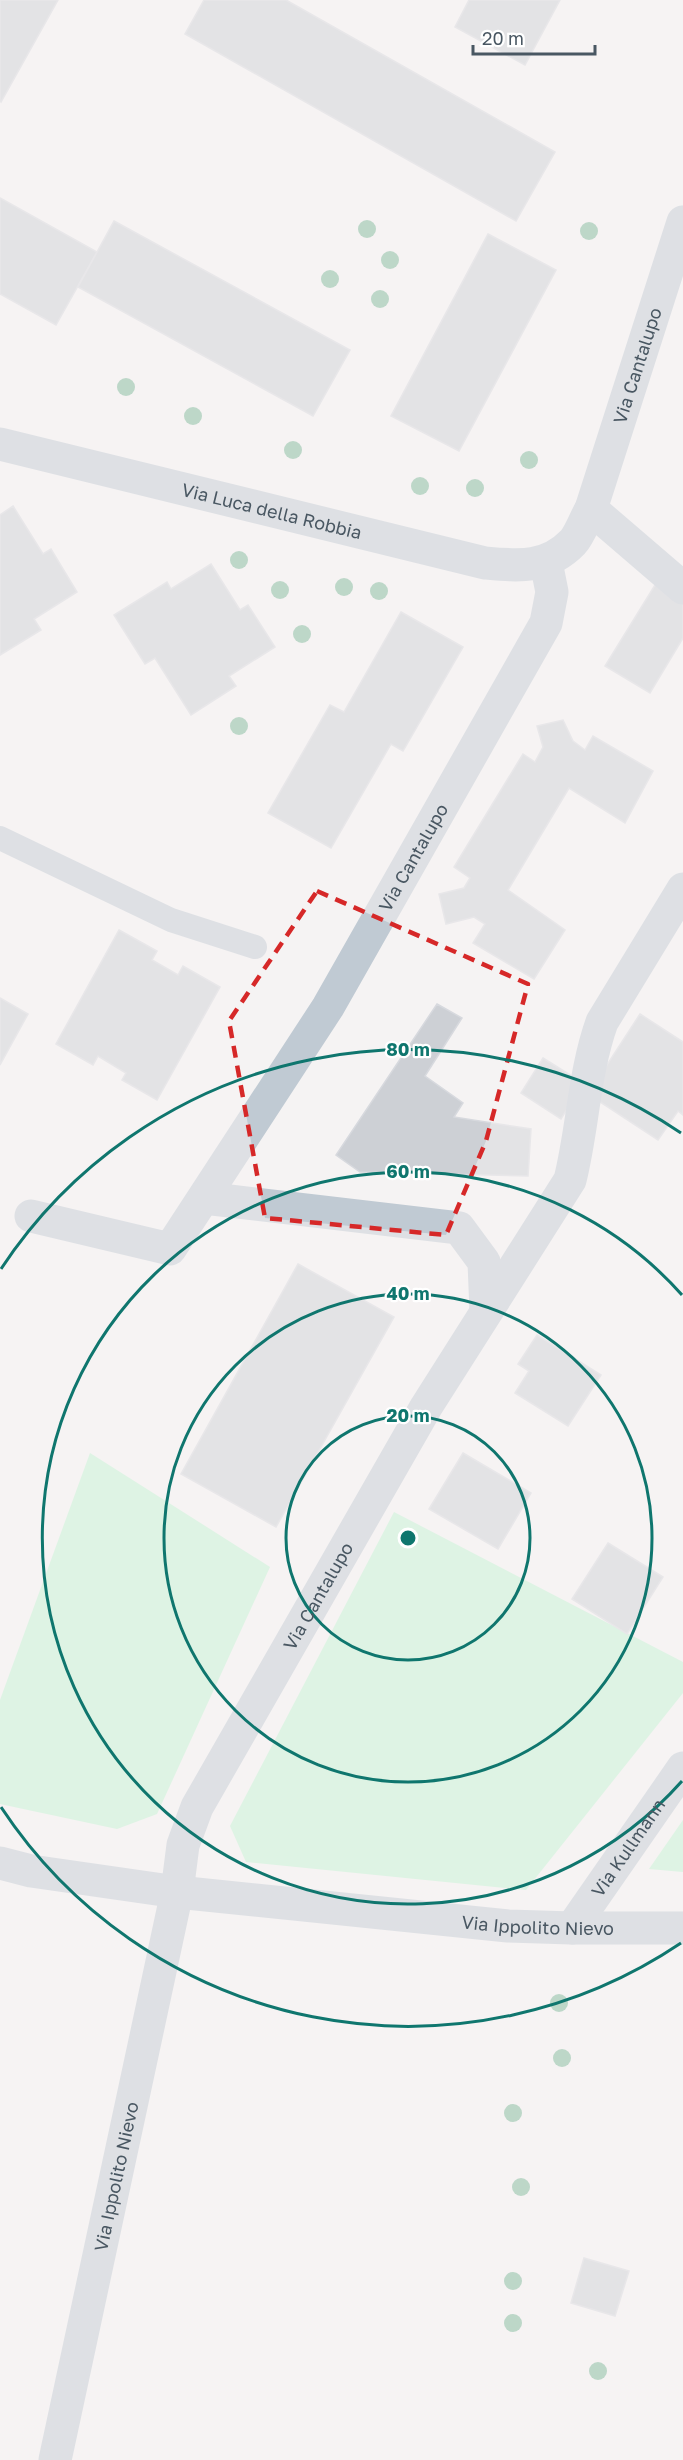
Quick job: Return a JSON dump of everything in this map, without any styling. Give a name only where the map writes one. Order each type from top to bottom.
[{"type":"street","name":"Via Cantalupo","points":[[31,1216],[170,1249],[204,1198],[328,1007],[546,623],[552,592],[546,562],[573,542],[591,509],[683,222]]},
{"type":"street","name":"Via Luca della Robbia","points":[[0,444],[485,562],[516,566],[546,562]]},
{"type":"street","points":[[591,509],[683,588]]},
{"type":"street","name":"Via Cantalupo","points":[[177,1892],[183,1845],[197,1807],[426,1407],[570,1180],[594,1044],[602,1022],[683,889]]},
{"type":"street","points":[[204,1198],[459,1228],[484,1262],[486,1311]]},
{"type":"street","name":"Via Kullmann","points":[[572,1928],[683,1768]]},
{"type":"street","name":"Via Ippolito Nievo","points":[[0,1863],[31,1871],[177,1892],[508,1926],[683,1928]]},
{"type":"street","name":"Via Ippolito Nievo","points":[[55,2460],[177,1892]]},
{"type":"lane","points":[[0,838],[171,920],[255,947]]},
{"type":"highlighted area","points":[[317,891],[528,984],[486,1141],[446,1235],[265,1218],[229,1021]]},
{"type":"green space","points":[[90,1453],[270,1567],[157,1814],[117,1829],[0,1804],[0,1700]]},
{"type":"green space","points":[[394,1512],[683,1662],[683,1693],[526,1890],[246,1862],[230,1826]]},
{"type":"green space","points":[[683,1820],[683,1872],[649,1869]]},
{"type":"building","points":[[0,0],[58,0],[1,102],[0,101]]},
{"type":"building","points":[[204,0],[286,0],[555,152],[516,221],[185,34]]},
{"type":"building","points":[[469,0],[560,0],[525,65],[455,27]]},
{"type":"building","points":[[0,198],[97,252],[56,325],[0,294]]},
{"type":"building","points":[[114,221],[350,350],[313,416],[78,287]]},
{"type":"building","points":[[488,234],[556,270],[459,451],[391,416]]},
{"type":"building","points":[[13,506],[43,554],[51,549],[77,592],[34,619],[41,630],[0,655],[0,515]]},
{"type":"building","points":[[211,564],[240,610],[248,605],[275,647],[229,676],[236,686],[191,715],[155,658],[145,664],[114,615],[167,582],[171,589]]},
{"type":"building","points":[[655,585],[683,602],[683,638],[650,693],[605,666]]},
{"type":"building","points":[[401,612],[463,647],[403,751],[391,744],[331,848],[268,813],[330,705],[344,712]]},
{"type":"building","points":[[563,720],[573,741],[585,750],[593,736],[653,771],[625,823],[569,788],[508,890],[565,930],[534,979],[473,943],[485,924],[474,917],[446,924],[439,894],[464,888],[470,878],[454,867],[523,754],[535,762],[543,747],[537,726]]},
{"type":"building","points":[[119,930],[157,951],[152,960],[178,975],[183,966],[220,987],[157,1100],[122,1080],[126,1073],[98,1056],[93,1065],[56,1044]]},
{"type":"building","points":[[0,998],[28,1014],[0,1065]]},
{"type":"building","points":[[437,1004],[462,1018],[425,1076],[463,1103],[454,1117],[531,1129],[528,1176],[360,1172],[336,1155]]},
{"type":"building","points":[[640,1014],[683,1042],[683,1115],[678,1111],[658,1140],[588,1094]]},
{"type":"building","points":[[543,1058],[583,1083],[561,1119],[521,1093]]},
{"type":"building","points":[[298,1264],[394,1317],[276,1527],[181,1474]]},
{"type":"building","points":[[537,1335],[601,1375],[568,1426],[515,1393],[529,1371],[518,1364]]},
{"type":"building","points":[[463,1453],[531,1493],[498,1549],[429,1509]]},
{"type":"building","points":[[608,1543],[663,1577],[627,1634],[572,1599]]},
{"type":"building","points":[[584,2258],[629,2271],[615,2316],[571,2303]]}]
